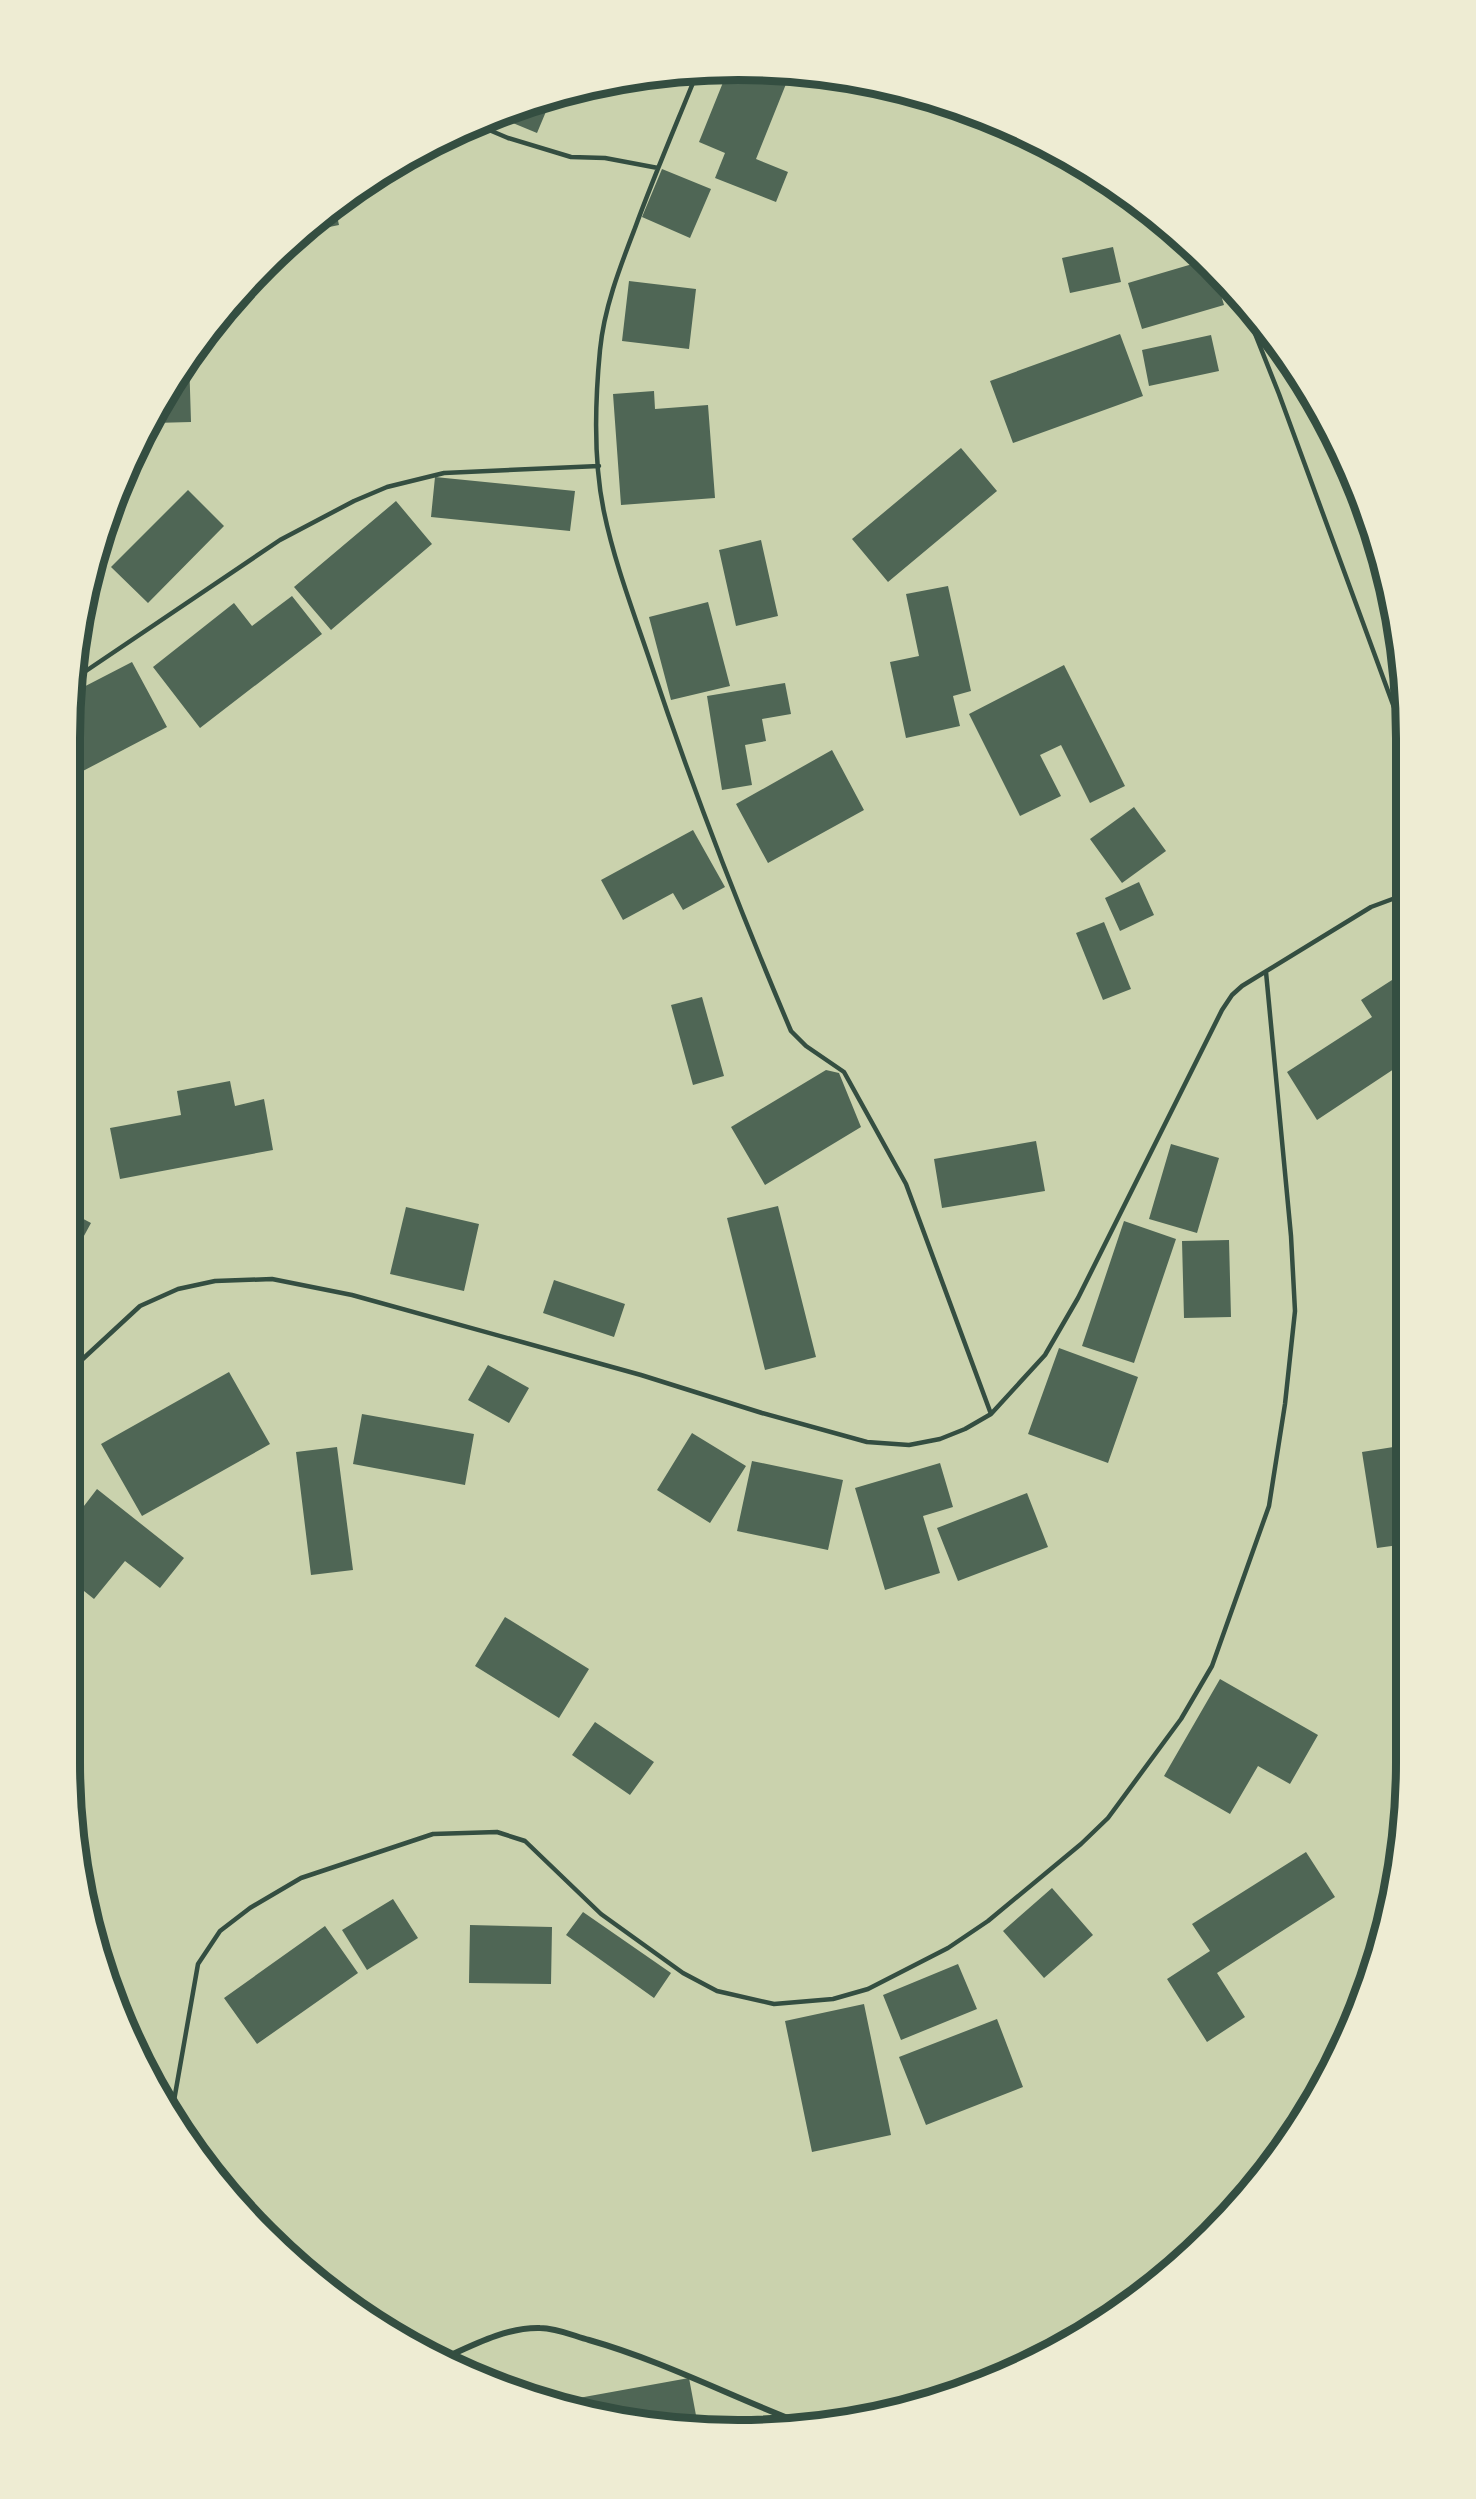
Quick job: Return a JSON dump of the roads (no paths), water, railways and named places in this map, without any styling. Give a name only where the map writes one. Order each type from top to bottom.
[{"type":"street","points":[[453,2354],[478,2342],[508,2333],[541,2328],[612,2346],[691,2376],[788,2417]]},
{"type":"lane","points":[[694,81],[614,282],[600,348],[597,412],[603,510],[617,562],[672,729],[736,901],[791,1032],[806,1046],[844,1072],[906,1184],[991,1414]]},
{"type":"lane","points":[[488,129],[571,158],[605,158],[658,168]]},
{"type":"lane","points":[[1252,327],[1395,712]]},
{"type":"lane","points":[[83,673],[280,540],[354,501],[387,487],[444,473],[599,466]]},
{"type":"lane","points":[[80,1362],[140,1306],[178,1289],[206,1283],[272,1279],[352,1295],[640,1375],[762,1413],[867,1442],[909,1445],[940,1439],[965,1429],[991,1414],[1045,1355],[1078,1298],[1222,1010],[1232,995],[1242,986],[1371,907],[1396,898]]},
{"type":"lane","points":[[174,2100],[198,1964],[220,1931],[250,1908],[302,1878],[433,1834],[497,1832],[525,1841],[601,1914],[683,1973],[717,1991],[774,2004],[833,1999],[868,1989],[948,1947],[988,1921],[1081,1844],[1108,1818],[1181,1719],[1212,1666],[1269,1506],[1285,1404],[1295,1311],[1290,1225],[1266,972]]}]
